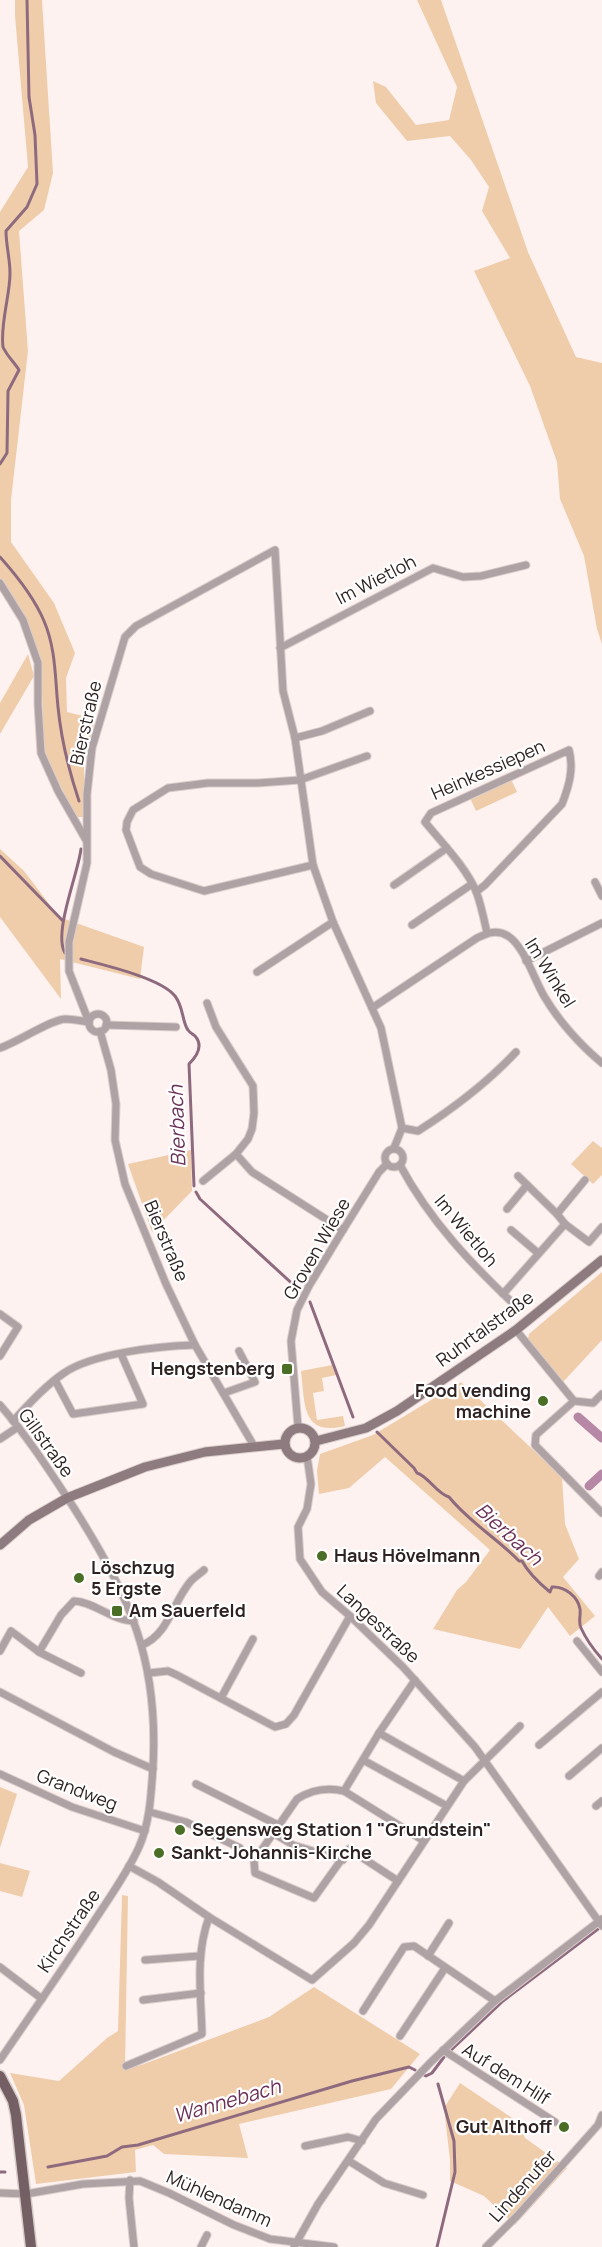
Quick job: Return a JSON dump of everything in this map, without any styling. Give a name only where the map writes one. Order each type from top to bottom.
[{"type":"main road","name":"Ruhrtalstraße","points":[[316,1442],[382,1421],[516,1330],[602,1260]]},
{"type":"main road","points":[[298,1427],[312,1432],[316,1442],[314,1450],[307,1456],[295,1457],[290,1454],[284,1444],[286,1436],[298,1427]]},
{"type":"main road","points":[[0,1545],[29,1520],[67,1498],[145,1467],[205,1452],[284,1444]]},
{"type":"main road","points":[[0,2076],[13,2101],[31,2247]]},
{"type":"street","name":"Bierstraße","points":[[89,1022],[69,971],[69,942],[87,862],[87,794],[92,748],[125,637],[136,626],[275,550],[280,648]]},
{"type":"street","name":"Im Wietloh","points":[[280,648],[433,568],[463,577],[481,576],[526,565]]},
{"type":"street","points":[[0,583],[23,620],[38,663],[41,753],[58,791],[87,843]]},
{"type":"street","points":[[280,648],[283,691],[295,738],[313,865],[333,922],[372,1008],[383,1039],[402,1128],[394,1148],[399,1150],[403,1156],[400,1165],[393,1167],[387,1164]]},
{"type":"street","points":[[295,738],[322,731],[370,711]]},
{"type":"street","name":"Heinkessiepen","points":[[447,848],[425,822],[431,813],[569,750],[572,763],[568,789],[562,804],[476,892]]},
{"type":"street","points":[[313,865],[204,891],[151,874],[140,867],[126,830],[133,810],[168,788],[208,783],[300,780],[367,756]]},
{"type":"street","points":[[372,1008],[487,933],[476,892],[447,848],[394,885]]},
{"type":"street","points":[[595,882],[602,896]]},
{"type":"street","points":[[412,925],[472,884]]},
{"type":"street","points":[[257,972],[333,922]]},
{"type":"street","points":[[526,961],[602,923]]},
{"type":"street","name":"Im Winkel","points":[[487,933],[498,932],[507,935],[515,942],[545,998],[590,1053],[602,1063]]},
{"type":"street","points":[[203,1181],[236,1154],[248,1139],[252,1129],[254,1105],[253,1086],[216,1027],[207,1003]]},
{"type":"street","points":[[89,1022],[94,1015],[100,1014],[105,1018],[106,1025]]},
{"type":"street","points":[[0,1048],[57,1021],[66,1019],[89,1022]]},
{"type":"street","points":[[89,1022],[92,1030],[100,1031],[106,1025],[176,1027]]},
{"type":"street","name":"Bierstraße","points":[[100,1031],[111,1070],[116,1104],[115,1140],[125,1184],[166,1284],[195,1345],[254,1446]]},
{"type":"street","points":[[402,1128],[418,1131],[449,1112],[501,1068],[516,1052]]},
{"type":"street","name":"Groven Wiese","points":[[298,1427],[292,1354],[294,1321],[303,1298],[343,1230],[379,1172],[387,1164],[385,1155],[387,1151],[394,1148]]},
{"type":"street","points":[[236,1154],[252,1173],[343,1230]]},
{"type":"street","name":"Im Wietloh","points":[[400,1165],[416,1194],[451,1242],[518,1308]]},
{"type":"street","points":[[518,1176],[565,1224],[589,1242],[602,1227]]},
{"type":"street","points":[[557,1214],[585,1180]]},
{"type":"street","points":[[507,1209],[527,1185]]},
{"type":"street","points":[[503,1294],[565,1224]]},
{"type":"street","points":[[511,1230],[538,1253]]},
{"type":"street","points":[[0,1314],[18,1327],[0,1356]]},
{"type":"street","points":[[516,1330],[574,1401],[593,1403],[602,1394]]},
{"type":"street","points":[[0,1439],[66,1371],[87,1363],[159,1346],[195,1345]]},
{"type":"street","points":[[224,1393],[255,1382],[239,1351]]},
{"type":"street","points":[[55,1380],[73,1414],[143,1404],[121,1354]]},
{"type":"street","points":[[574,1401],[536,1436],[536,1445],[602,1513]]},
{"type":"street","name":"Gillstraße","points":[[0,1405],[67,1498]]},
{"type":"street","name":"Langestraße","points":[[307,1456],[311,1484],[306,1509],[298,1527],[300,1559],[322,1593],[350,1616],[415,1680],[485,1761],[601,1922]]},
{"type":"street","name":"Kirchstraße","points":[[0,2060],[129,1866],[145,1831],[150,1812],[154,1717],[149,1673],[142,1645],[112,1569],[67,1498]]},
{"type":"street","points":[[142,1645],[158,1634],[189,1582],[204,1570]]},
{"type":"street","points":[[39,1652],[61,1615],[74,1600],[81,1601],[119,1619],[134,1621]]},
{"type":"street","points":[[149,1673],[168,1671],[266,1724],[275,1727],[286,1724],[294,1715],[350,1616]]},
{"type":"street","points":[[0,1651],[11,1632],[39,1652],[81,1673]]},
{"type":"street","points":[[221,1698],[253,1639]]},
{"type":"street","points":[[577,1641],[602,1672]]},
{"type":"street","points":[[344,1791],[415,1680]]},
{"type":"street","points":[[0,1692],[114,1752],[153,1769]]},
{"type":"street","points":[[539,1745],[602,1692]]},
{"type":"street","points":[[129,1866],[312,1980],[354,1942],[369,1925],[464,1781],[520,1726]]},
{"type":"street","points":[[379,1733],[464,1781]]},
{"type":"street","points":[[569,1776],[602,1748]]},
{"type":"street","points":[[363,1760],[447,1806]]},
{"type":"street","name":"Grandweg","points":[[0,1774],[72,1807],[145,1831]]},
{"type":"street","points":[[196,1784],[278,1825]]},
{"type":"street","points":[[398,1881],[349,1849],[314,1898],[255,1874],[254,1861],[297,1799],[307,1793],[333,1789],[344,1791],[424,1841]]},
{"type":"street","points":[[150,1812],[186,1822],[240,1848]]},
{"type":"street","points":[[273,1833],[293,1845],[343,1860]]},
{"type":"street","points":[[126,2066],[154,2053],[200,2037],[202,2034],[199,1956],[209,1917]]},
{"type":"street","name":"Auf dem Hilf","points":[[294,2245],[318,2204],[376,2119],[447,2054],[495,2001],[601,1922]]},
{"type":"street","points":[[428,1956],[449,1923]]},
{"type":"street","points":[[363,2012],[404,1947],[414,1946],[495,2001]]},
{"type":"street","points":[[145,1960],[199,1956]]},
{"type":"street","points":[[0,1967],[42,2000]]},
{"type":"street","points":[[400,2036],[445,1968]]},
{"type":"street","points":[[143,2000],[201,1993]]},
{"type":"street","name":"Auf dem Hilf","points":[[447,2054],[555,2122]]},
{"type":"street","name":"Lindenufer","points":[[486,2247],[517,2216],[598,2125],[602,2115]]},
{"type":"street","points":[[305,2146],[348,2137],[362,2140]]},
{"type":"street","points":[[349,2161],[384,2183],[423,2196]]},
{"type":"street","points":[[131,2180],[129,2198],[134,2247]]},
{"type":"street","name":"Mühlendamm","points":[[0,2193],[26,2194],[83,2184],[131,2180],[156,2187],[270,2239],[294,2245]]},
{"type":"street","points":[[201,2247],[207,2235]]},
{"type":"street","points":[[294,2245],[334,2247]]},
{"type":"shaded area","points":[[15,0],[42,0],[53,173],[44,210],[19,231],[28,351],[11,500],[11,542],[54,603],[75,653],[66,678],[67,712],[95,719],[84,767],[84,817],[76,817],[44,753],[41,661],[24,619],[0,578],[0,212],[28,167]]},
{"type":"shaded area","points":[[417,0],[441,0],[528,252],[576,357],[602,363],[602,644],[597,629],[584,556],[560,499],[557,462],[530,386],[474,271],[510,258],[482,211],[489,187],[471,160],[450,136],[407,141],[376,103],[373,81],[386,87],[416,125],[449,120],[457,87]]},
{"type":"shaded area","points":[[28,654],[34,676],[0,734],[0,703]]},
{"type":"shaded area","points":[[511,779],[517,792],[476,811],[470,798]]},
{"type":"shaded area","points":[[0,849],[24,871],[59,917],[144,947],[140,979],[60,959],[61,999],[0,917]]},
{"type":"shaded area","points":[[593,1141],[602,1148],[602,1175],[593,1184],[571,1164]]},
{"type":"shaded area","points":[[191,1150],[192,1191],[152,1232],[128,1164]]},
{"type":"shaded area","points":[[602,1272],[602,1340],[563,1382],[528,1339],[529,1334]]},
{"type":"shaded area","points":[[332,1365],[336,1375],[322,1378],[324,1391],[313,1393],[317,1420],[343,1416],[345,1426],[320,1427],[308,1415],[301,1371]]},
{"type":"shaded area","points":[[461,1382],[562,1477],[565,1524],[579,1559],[563,1577],[595,1616],[570,1636],[548,1607],[520,1649],[433,1629],[457,1590],[466,1582],[490,1550],[385,1457],[349,1488],[319,1494],[317,1471],[320,1454],[373,1435]]},
{"type":"shaded area","points":[[0,1787],[17,1794],[0,1848]]},
{"type":"shaded area","points":[[0,1863],[30,1871],[22,1897],[0,1891]]},
{"type":"shaded area","points":[[122,1895],[128,1896],[125,2069],[269,2017],[314,1987],[420,2054],[391,2089],[239,2124],[248,2158],[164,2154],[153,2145],[135,2150],[136,2172],[36,2184],[24,2105],[10,2073],[59,2081],[118,2031]]},
{"type":"shaded area","points":[[460,2083],[518,2122],[525,2138],[567,2168],[515,2225],[484,2196],[450,2181],[444,2108]]},
{"type":"waterway","name":"Bierbach","points":[[0,464],[7,453],[8,391],[19,370],[6,353],[2,338],[10,273],[6,231],[27,207],[37,184],[35,135],[29,97],[27,0]]},
{"type":"waterway","name":"Bierbach","points":[[0,557],[30,595],[48,632],[61,731],[79,801]]},
{"type":"waterway","name":"Bierbach","points":[[65,953],[62,944],[64,918],[81,849]]},
{"type":"waterway","points":[[0,856],[63,921]]},
{"type":"waterway","name":"Bierbach","points":[[81,959],[131,973],[168,989],[178,1001],[188,1030],[198,1040],[198,1051],[189,1064],[194,1186]]},
{"type":"waterway","name":"Bierbach","points":[[196,1192],[200,1199],[298,1289]]},
{"type":"waterway","name":"Bierbach","points":[[310,1302],[353,1417]]},
{"type":"waterway","points":[[578,1417],[602,1438]]},
{"type":"waterway","name":"Bierbach","points":[[377,1432],[417,1473],[449,1497],[474,1522],[519,1561],[522,1561],[546,1589],[550,1592],[552,1587],[562,1588],[574,1597],[580,1609],[581,1628],[602,1659]]},
{"type":"waterway","points":[[589,1486],[602,1474]]},
{"type":"waterway","name":"Wannebach","points":[[449,2052],[503,2001],[598,1929]]},
{"type":"waterway","name":"Wannebach","points":[[424,2075],[432,2073],[444,2057]]},
{"type":"waterway","name":"Wannebach","points":[[48,2167],[107,2156],[122,2147],[138,2145],[352,2081],[409,2067],[415,2070]]},
{"type":"waterway","points":[[437,2247],[455,2172],[454,2141],[438,2084]]},
{"type":"waterway","name":"Wannebach","points":[[0,2172],[5,2172]]},
{"type":"place","name":"Hengstenberg","points":[[287,1369]]},
{"type":"place","name":"Food vending machine","points":[[543,1401]]},
{"type":"place","name":"Haus Hövelmann","points":[[322,1556]]},
{"type":"place","name":"Löschzug 5 Ergste","points":[[79,1578]]},
{"type":"place","name":"Am Sauerfeld","points":[[117,1611]]},
{"type":"place","name":"Segensweg Station 1 \"Grundstein\"","points":[[180,1830]]},
{"type":"place","name":"Sankt-Johannis-Kirche","points":[[159,1853]]},
{"type":"place","name":"Gut Althoff","points":[[564,2127]]}]
